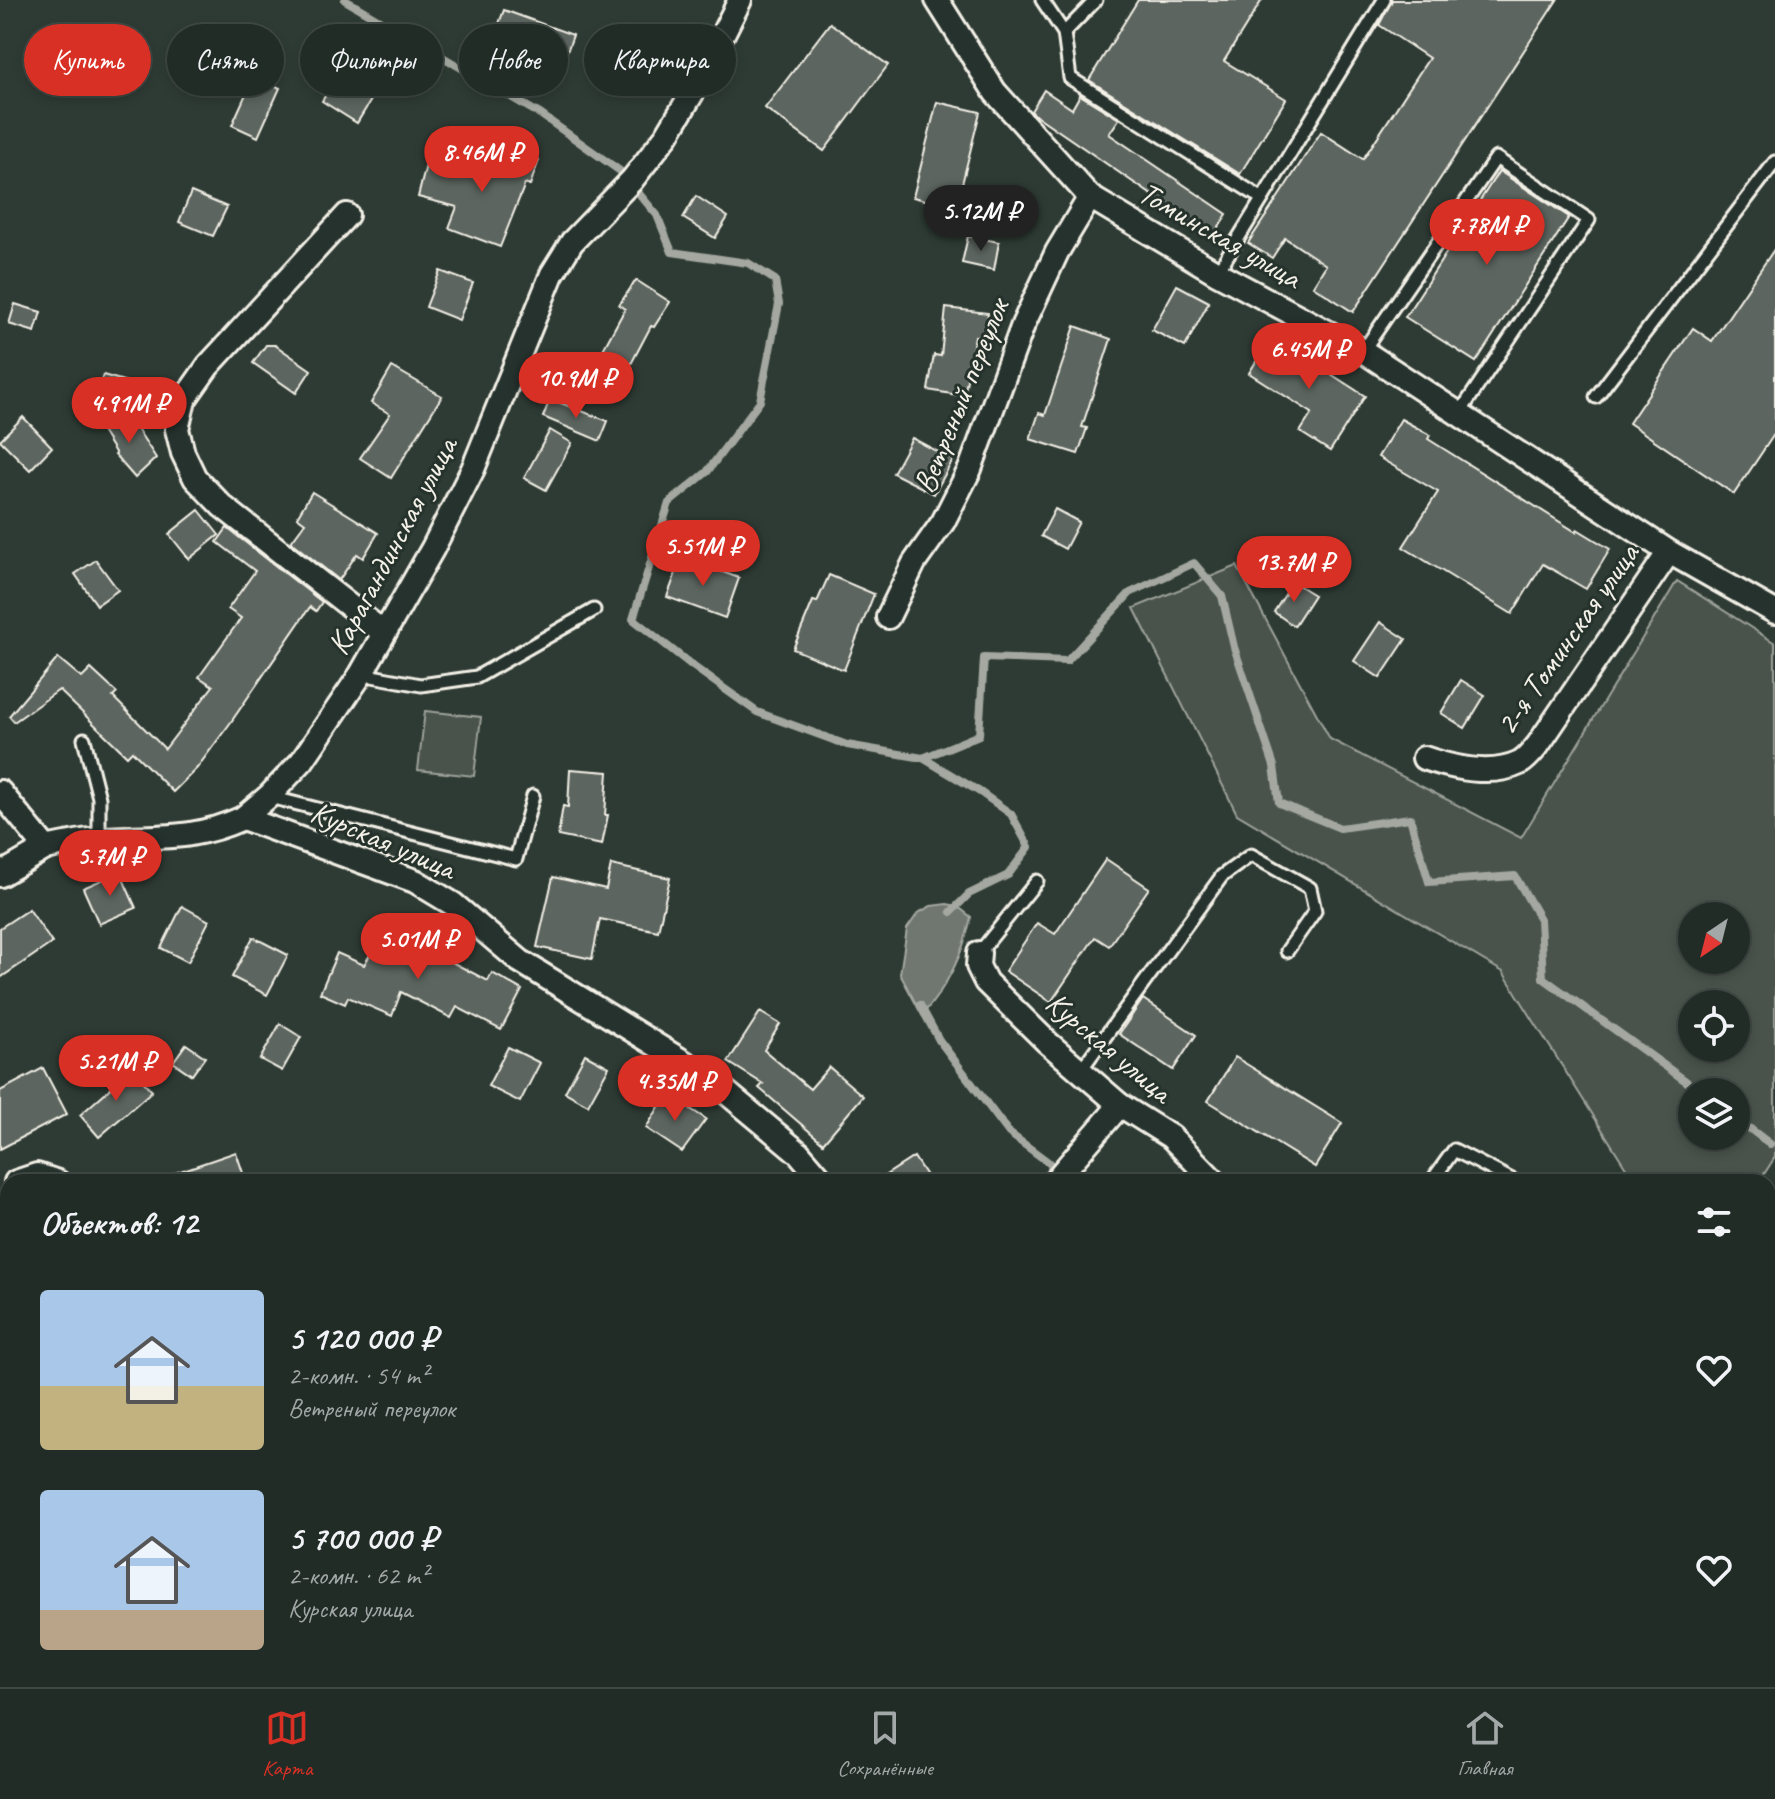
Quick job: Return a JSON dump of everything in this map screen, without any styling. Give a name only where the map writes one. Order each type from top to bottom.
[{"type":"street","name":"Карагандинская улица","points":[[243,818],[302,761],[361,674],[433,548],[473,469],[552,274],[572,242],[632,180],[667,135],[697,85],[740,0]]},
{"type":"street","name":"Томинская улица","points":[[937,0],[995,92],[1090,197],[1217,273],[1363,351],[1669,552],[1775,612]]},
{"type":"street","name":"Ветреный переулок","points":[[888,617],[914,563],[943,522],[970,469],[1023,325],[1057,252],[1090,197]]},
{"type":"street","points":[[347,215],[208,366],[184,400],[177,429],[183,453],[195,478],[222,506],[384,633]]},
{"type":"street","name":"2-я Томинская улица","points":[[1424,758],[1447,766],[1496,770],[1522,762],[1538,745],[1669,552]]},
{"type":"street","points":[[0,792],[46,848]]},
{"type":"street","points":[[0,875],[46,848],[99,839],[181,837],[215,830],[243,818]]},
{"type":"street","name":"Курская улица","points":[[243,818],[415,881],[453,904],[520,961],[708,1077],[799,1153],[817,1174]]},
{"type":"street","name":"Курская улица","points":[[979,953],[978,966],[986,982],[1120,1105],[1171,1137],[1203,1174]]},
{"type":"street","points":[[1061,1174],[1120,1105]]},
{"type":"lane","points":[[1042,0],[1064,33],[1070,78],[1261,198]]},
{"type":"lane","points":[[1064,33],[1096,0]]},
{"type":"lane","points":[[1217,273],[1384,0]]},
{"type":"lane","points":[[1363,351],[1496,158],[1589,220],[1459,414]]},
{"type":"lane","points":[[1596,397],[1775,162]]},
{"type":"lane","points":[[361,674],[421,685],[477,677],[594,610]]},
{"type":"lane","points":[[84,739],[99,798],[99,839]]},
{"type":"lane","points":[[269,796],[516,859],[533,796]]},
{"type":"lane","points":[[1080,1071],[1222,876],[1251,855],[1310,888],[1315,911],[1287,951]]},
{"type":"lane","points":[[979,953],[1037,881]]},
{"type":"lane","points":[[1437,1174],[1454,1150],[1500,1174]]},
{"type":"shaded area","points":[[1237,566],[1330,739],[1521,838],[1677,581],[1775,643],[1775,1157],[1764,1174],[1630,1174],[1503,972],[1237,814],[1134,608]]},
{"type":"shaded area","points":[[425,711],[481,717],[474,776],[418,770]]},
{"type":"shaded area","points":[[931,906],[957,906],[971,917],[953,969],[940,993],[922,1015],[900,974],[907,929],[918,913]]},
{"type":"building","points":[[1138,0],[1262,0],[1224,61],[1286,99],[1240,174],[1089,80]]},
{"type":"building","points":[[1392,0],[1557,0],[1353,312],[1313,286],[1326,265],[1285,238],[1272,258],[1248,243],[1321,132],[1363,159],[1429,58],[1379,25]]},
{"type":"building","points":[[504,10],[543,24],[499,24]]},
{"type":"building","points":[[830,23],[888,65],[824,151],[765,108]]},
{"type":"building","points":[[1044,90],[1072,109],[1080,95],[1119,119],[1109,134],[1227,214],[1213,237],[1034,114],[1031,111]]},
{"type":"building","points":[[245,96],[276,96],[258,137],[232,125]]},
{"type":"building","points":[[325,96],[364,96],[371,100],[357,123],[322,101]]},
{"type":"building","points":[[937,102],[980,112],[956,208],[913,197]]},
{"type":"building","points":[[500,145],[539,160],[530,185],[525,184],[500,247],[449,228],[457,207],[418,197],[426,165],[475,177],[479,166],[491,171]]},
{"type":"building","points":[[1499,171],[1569,217],[1476,362],[1405,317]]},
{"type":"building","points":[[191,192],[227,207],[213,236],[179,222]]},
{"type":"building","points":[[696,196],[728,217],[715,238],[683,218]]},
{"type":"building","points":[[968,236],[999,242],[994,270],[962,263]]},
{"type":"building","points":[[1775,248],[1775,433],[1734,494],[1629,423],[1693,328],[1712,341]]},
{"type":"building","points":[[440,271],[473,283],[459,320],[426,307]]},
{"type":"building","points":[[636,280],[670,302],[654,327],[651,326],[621,383],[593,368],[625,309],[619,305]]},
{"type":"building","points":[[1177,285],[1209,302],[1185,347],[1152,330]]},
{"type":"building","points":[[15,304],[41,312],[35,332],[9,324]]},
{"type":"building","points":[[946,308],[988,313],[985,338],[975,336],[964,396],[928,390],[934,355],[941,356]]},
{"type":"building","points":[[1075,326],[1111,339],[1082,427],[1087,428],[1078,454],[1030,439],[1039,413],[1045,415]]},
{"type":"building","points":[[1272,336],[1365,396],[1330,451],[1300,432],[1312,413],[1249,373]]},
{"type":"building","points":[[266,345],[275,345],[311,370],[296,393],[253,363]]},
{"type":"building","points":[[392,367],[442,396],[391,478],[360,458],[390,414],[371,403]]},
{"type":"building","points":[[103,375],[134,384],[127,411],[95,402]]},
{"type":"building","points":[[550,399],[608,421],[600,441],[543,417]]},
{"type":"building","points":[[127,413],[156,458],[135,478],[115,455],[100,428]]},
{"type":"building","points":[[23,417],[52,447],[30,470],[0,440]]},
{"type":"building","points":[[1401,419],[1576,532],[1577,529],[1610,549],[1586,589],[1543,564],[1512,614],[1403,547],[1438,492],[1378,457]]},
{"type":"building","points":[[550,430],[572,443],[546,490],[524,478]]},
{"type":"building","points":[[912,438],[953,460],[934,494],[893,473]]},
{"type":"building","points":[[312,492],[378,533],[363,558],[357,554],[339,580],[291,542],[305,523],[297,517]]},
{"type":"building","points":[[1055,509],[1079,522],[1065,549],[1041,536]]},
{"type":"building","points":[[199,510],[219,535],[189,559],[169,534]]},
{"type":"building","points":[[227,528],[322,602],[316,611],[310,607],[197,768],[173,792],[132,751],[127,756],[59,690],[14,722],[9,716],[58,658],[82,678],[91,669],[117,693],[113,697],[165,749],[213,686],[199,677],[241,618],[228,609],[255,571],[217,542]]},
{"type":"building","points":[[682,557],[739,578],[725,618],[667,597]]},
{"type":"building","points":[[96,560],[118,590],[97,605],[75,574]]},
{"type":"building","points":[[829,575],[874,594],[844,670],[793,649],[813,601],[817,602]]},
{"type":"building","points":[[1293,582],[1314,595],[1294,626],[1274,612]]},
{"type":"building","points":[[1380,622],[1406,639],[1380,678],[1354,661]]},
{"type":"building","points":[[1461,680],[1485,695],[1465,728],[1441,713]]},
{"type":"building","points":[[570,769],[608,772],[605,815],[608,815],[602,845],[558,836],[563,806],[568,807]]},
{"type":"building","points":[[1106,859],[1149,888],[1109,946],[1095,937],[1051,1002],[1005,971],[1037,923],[1055,934]]},
{"type":"building","points":[[611,865],[670,878],[658,931],[600,919],[592,959],[537,947],[553,877],[606,889]]},
{"type":"building","points":[[120,872],[136,908],[99,924],[83,888]]},
{"type":"building","points":[[182,906],[209,921],[188,962],[161,948]]},
{"type":"building","points":[[29,909],[52,943],[0,978],[0,928]]},
{"type":"building","points":[[390,921],[444,953],[442,957],[488,981],[492,973],[522,990],[501,1030],[457,1007],[451,1018],[401,992],[392,1016],[348,997],[345,1004],[320,993],[337,953],[364,965]]},
{"type":"building","points":[[253,937],[288,955],[267,995],[232,977]]},
{"type":"building","points":[[1143,999],[1196,1035],[1173,1070],[1119,1034]]},
{"type":"building","points":[[760,1012],[780,1024],[764,1050],[810,1089],[829,1067],[863,1096],[823,1143],[759,1088],[763,1084],[728,1062]]},
{"type":"building","points":[[280,1024],[301,1037],[282,1071],[260,1059]]},
{"type":"building","points":[[186,1044],[205,1057],[192,1075],[173,1062]]},
{"type":"building","points":[[508,1047],[540,1063],[520,1102],[488,1086]]},
{"type":"building","points":[[585,1054],[609,1067],[588,1105],[565,1092]]},
{"type":"building","points":[[1235,1057],[1342,1123],[1315,1167],[1208,1101]]},
{"type":"building","points":[[43,1068],[67,1114],[0,1149],[0,1091]]},
{"type":"building","points":[[132,1069],[152,1091],[99,1137],[80,1115]]},
{"type":"building","points":[[667,1094],[706,1119],[682,1152],[646,1128]]},
{"type":"building","points":[[236,1152],[243,1174],[172,1174]]},
{"type":"building","points":[[914,1157],[925,1174],[887,1174]]},
{"type":"waterway","points":[[345,0],[540,114],[620,171],[657,215],[672,252],[748,263],[775,280],[779,304],[760,401],[707,472],[669,503],[633,619],[757,712],[847,745],[923,758],[979,735],[984,658],[1067,661],[1130,593],[1194,563],[1222,596],[1234,647],[1274,766],[1279,803],[1340,828],[1410,818],[1429,882],[1515,876],[1540,919],[1543,978],[1682,1078]]},
{"type":"waterway","points":[[923,758],[1011,814],[1029,847],[1008,875],[969,894],[951,912]]},
{"type":"waterway","points":[[920,1005],[939,1040],[1009,1133],[1064,1174]]},
{"type":"waterway","points":[[1750,1129],[1770,1144]]}]
